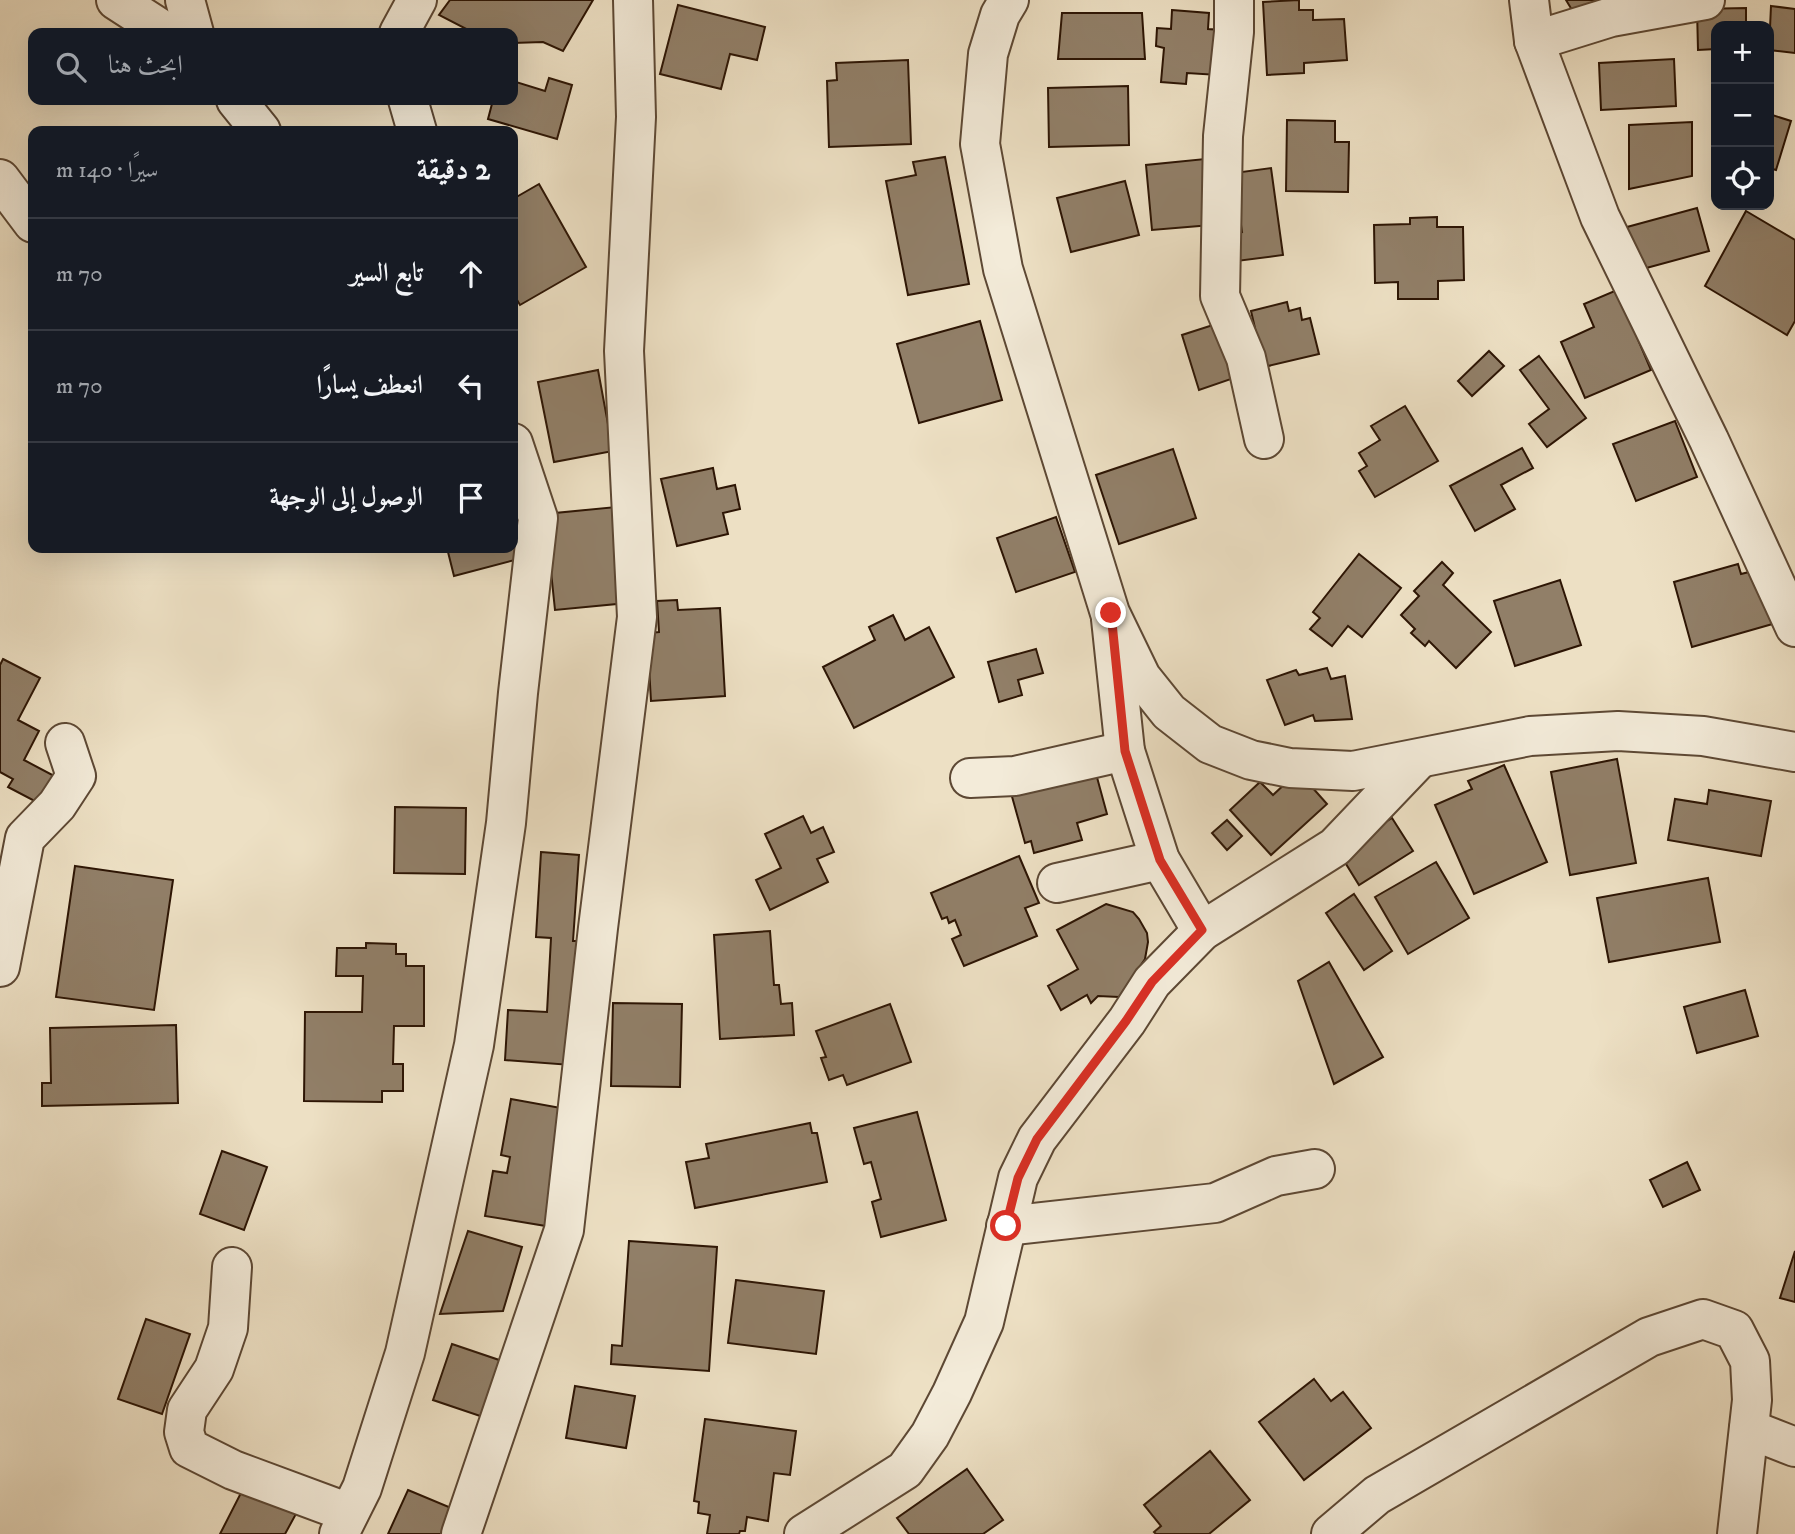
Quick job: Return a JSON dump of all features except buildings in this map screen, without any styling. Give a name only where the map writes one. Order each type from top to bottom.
[{"type":"street","points":[[116,0],[159,28]]},
{"type":"street","points":[[185,0],[193,28]]},
{"type":"street","points":[[402,28],[417,0]]},
{"type":"street","points":[[461,1534],[564,1230],[637,617],[624,351],[636,117],[633,0]]},
{"type":"street","points":[[1009,0],[1000,15],[988,54],[980,144],[1003,269],[1111,613],[1141,677],[1169,712],[1210,744],[1251,760],[1290,768],[1353,771],[1530,736],[1618,731],[1703,736],[1795,752]]},
{"type":"street","points":[[1234,0],[1234,32],[1223,136],[1220,296],[1246,358],[1264,439]]},
{"type":"street","points":[[1529,0],[1535,41],[1600,217],[1709,440],[1795,627]]},
{"type":"street","points":[[1535,41],[1611,17],[1705,0]]},
{"type":"street","points":[[240,105],[257,126]]},
{"type":"street","points":[[409,105],[416,126]]},
{"type":"street","points":[[0,179],[28,216]]},
{"type":"street","points":[[232,1267],[228,1328],[214,1369],[187,1410],[184,1432],[189,1448],[344,1524],[362,1488],[405,1353],[474,1045],[506,823],[538,518],[518,458]]},
{"type":"street","points":[[1111,613],[1125,751],[1160,860],[1202,930]]},
{"type":"street","points":[[0,967],[25,838],[57,806],[76,776],[65,743]]},
{"type":"street","points":[[970,778],[1014,776],[1125,751]]},
{"type":"street","points":[[804,1534],[905,1470],[930,1435],[953,1393],[984,1322],[1018,1178],[1037,1139],[1152,982],[1202,930],[1335,847],[1419,759]]},
{"type":"street","points":[[1057,884],[1160,860]]},
{"type":"street","points":[[1006,1226],[1215,1203],[1276,1176],[1315,1169]]},
{"type":"street","points":[[1331,1534],[1377,1496],[1649,1337],[1703,1319],[1734,1330],[1750,1361],[1752,1400],[1737,1534]]},
{"type":"street","points":[[1749,1429],[1795,1447]]},
{"type":"route","points":[[1006,1226],[1018,1178],[1037,1139],[1152,982],[1202,930],[1160,860],[1125,751],[1111,613]]}]
